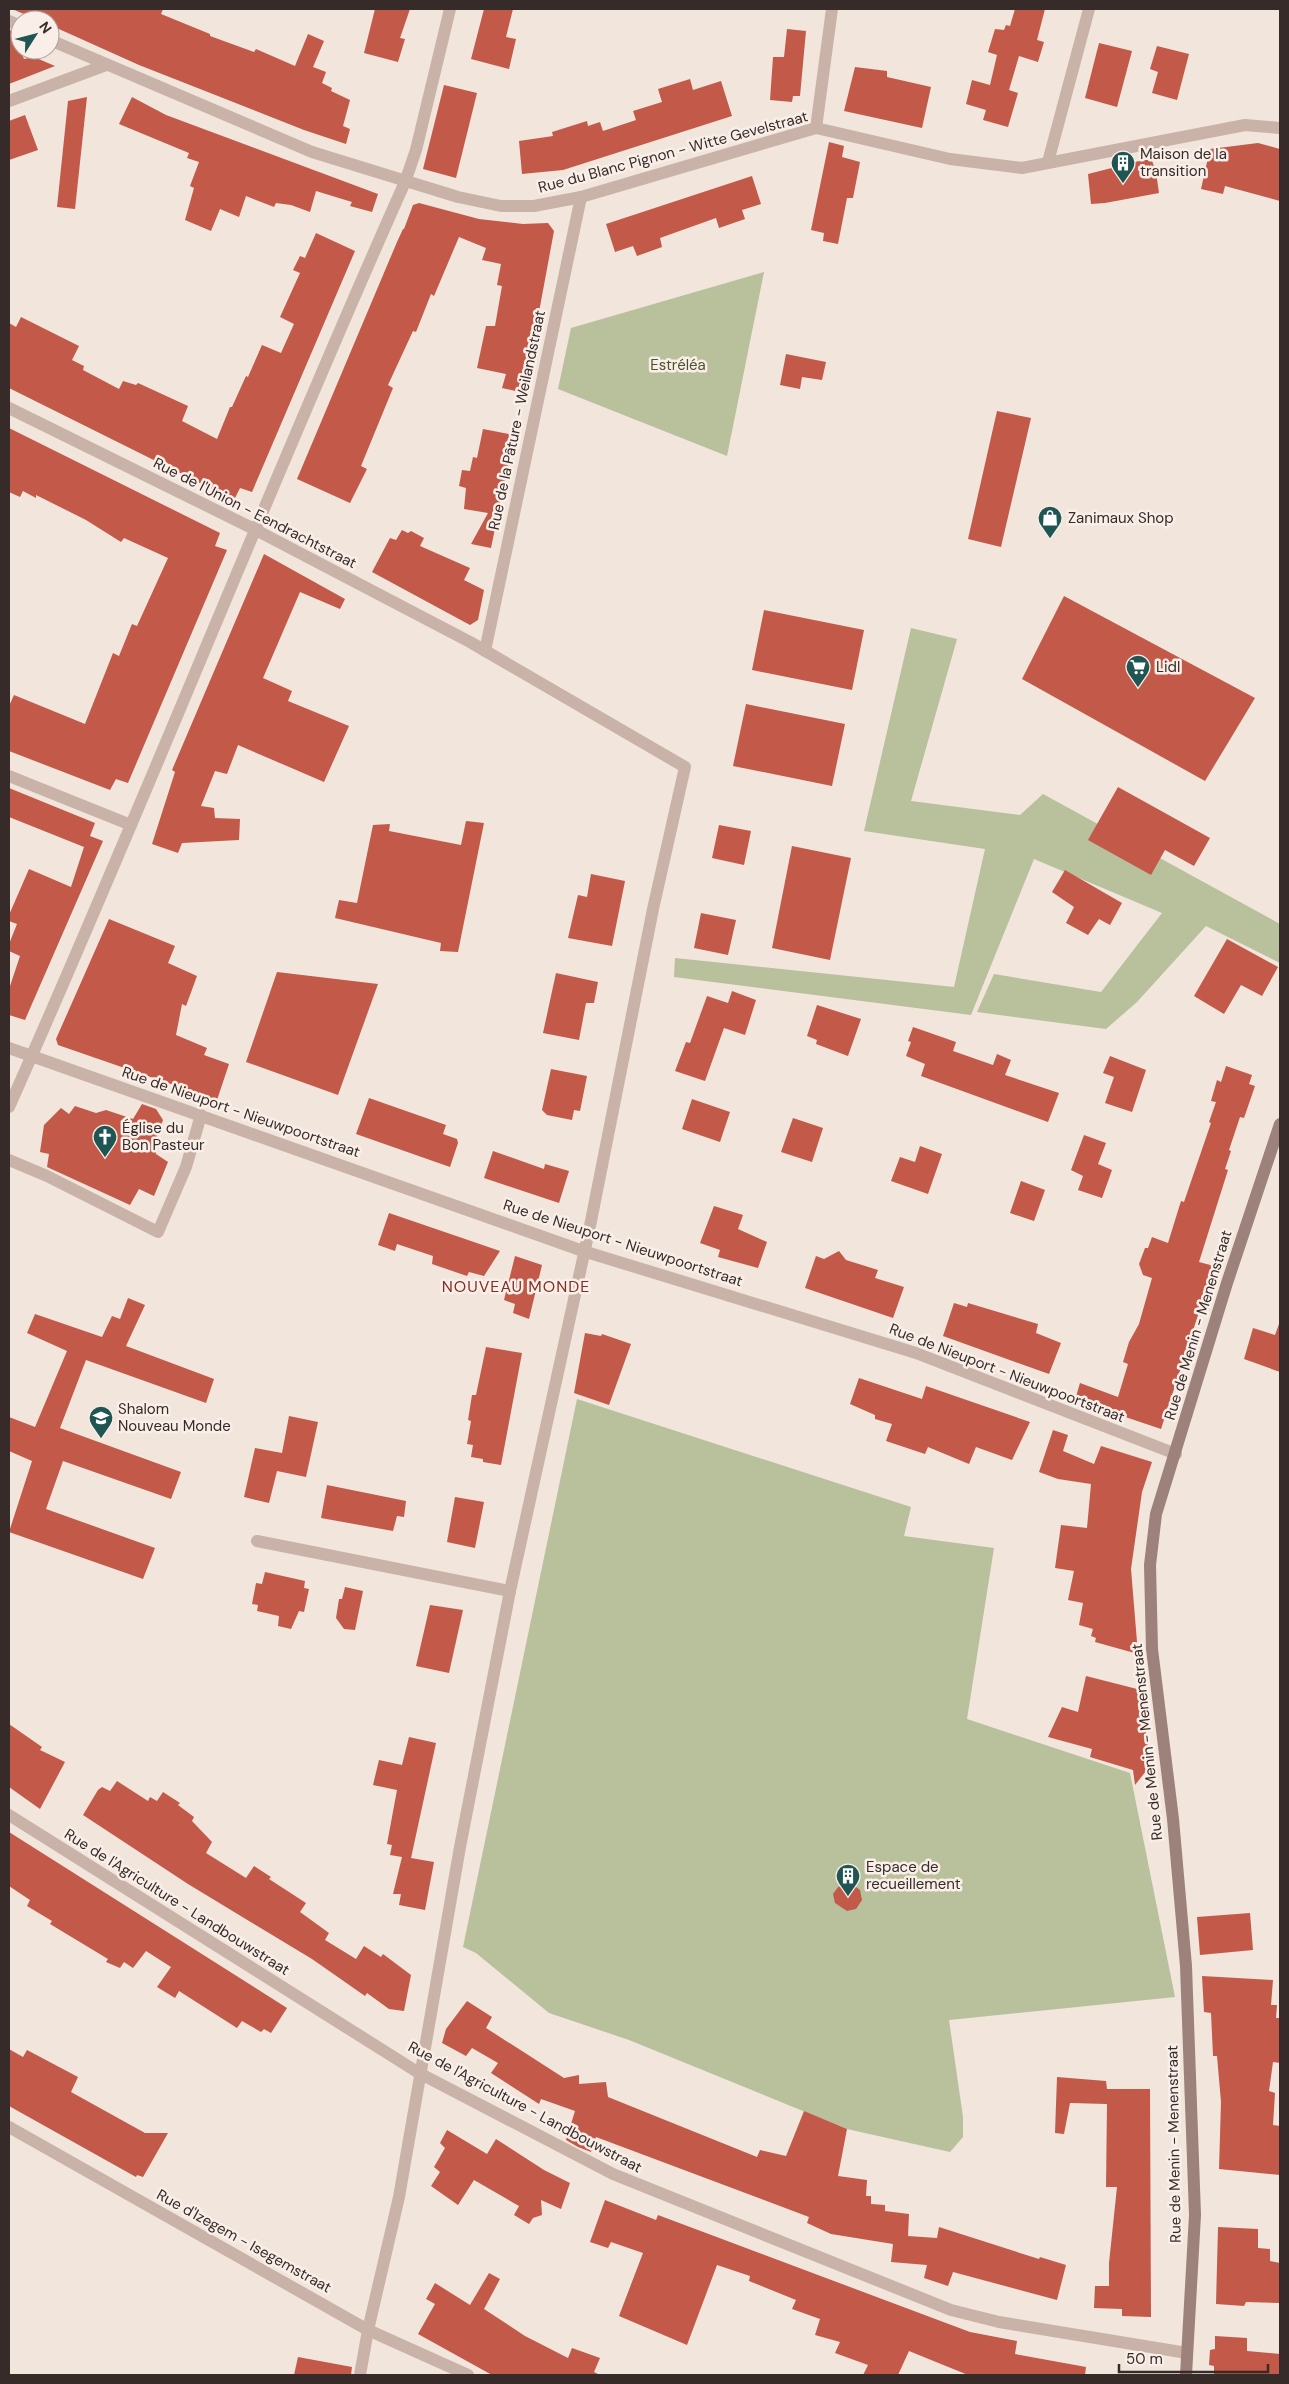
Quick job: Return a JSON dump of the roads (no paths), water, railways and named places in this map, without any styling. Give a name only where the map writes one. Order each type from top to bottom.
[{"type":"street","points":[[9,1107],[254,529],[405,182],[416,150],[450,9]]},
{"type":"street","points":[[816,128],[832,9]]},
{"type":"street","points":[[1048,162],[1089,9]]},
{"type":"street","name":"Rue du Blanc Pignon - Witte Gevelstraat","points":[[60,44],[312,152],[405,182],[466,199],[501,206],[534,206],[581,197],[816,128],[950,160],[1022,168],[1245,125],[1280,128]]},
{"type":"street","points":[[9,101],[106,65]]},
{"type":"street","name":"Rue de la Pâture - Weilandstraat","points":[[485,650],[581,197]]},
{"type":"street","name":"Rue de l'Union - Eendrachtstraat","points":[[9,408],[254,529],[485,650],[685,767],[653,909],[583,1251]]},
{"type":"street","points":[[9,776],[130,825]]},
{"type":"street","name":"Rue de Nieuport - Nieuwpoortstraat","points":[[9,1048],[583,1251],[916,1353],[1176,1454]]},
{"type":"street","points":[[9,1160],[47,1176],[158,1232],[186,1167],[201,1115]]},
{"type":"street","name":"Rue de Menin - Menenstraat","points":[[1186,2375],[1195,2214],[1186,1966],[1173,1819],[1152,1649],[1150,1565],[1156,1514],[1227,1283],[1280,1124]]},
{"type":"street","points":[[360,2375],[368,2330],[399,2197],[419,2073],[460,1847],[510,1591],[583,1251]]},
{"type":"street","points":[[257,1541],[510,1591]]},
{"type":"street","name":"Rue de l'Agriculture - Landbouwstraat","points":[[9,1815],[419,2073],[613,2174],[951,2310],[999,2322],[1187,2353]]},
{"type":"street","name":"Rue d'Izegem - Isegemstraat","points":[[9,2127],[368,2330],[468,2375]]},
{"type":"place","name":"Maison de la transition","points":[[1123,184]]},
{"type":"place","name":"Zanimaux Shop","points":[[1050,539]]},
{"type":"place","name":"Lidl","points":[[1138,688]]},
{"type":"place","name":"Église du Bon Pasteur","points":[[105,1158]]},
{"type":"place","name":"Shalom Nouveau Monde","points":[[101,1439]]},
{"type":"place","name":"Espace de recueillement","points":[[848,1897]]},
{"type":"district","name":"NOUVEAU MONDE","points":[[516,1286]]},
{"type":"park label","name":"Estréléa","points":[[678,365]]}]
